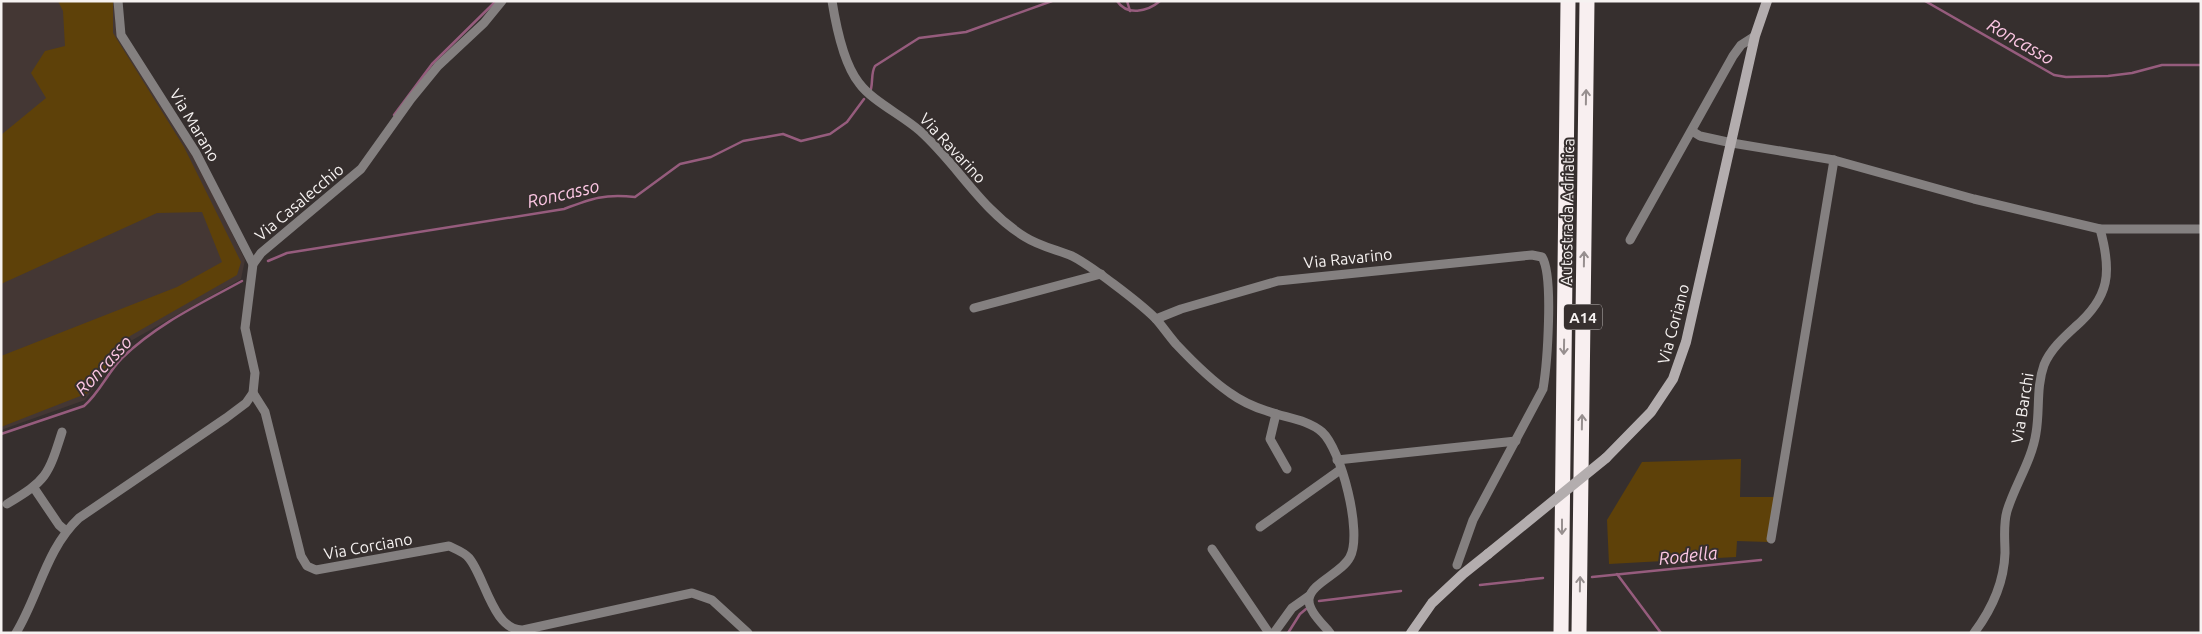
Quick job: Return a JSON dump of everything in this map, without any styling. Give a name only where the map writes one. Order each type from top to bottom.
[{"type":"highway","name":"Autostrada Adriatica","points":[[1561,633],[1568,1]]},
{"type":"highway","name":"Autostrada Adriatica","points":[[1580,633],[1587,1]]},
{"type":"main road","name":"Via Coriano","points":[[1410,633],[1432,603],[1488,554],[1606,458],[1651,412],[1673,379],[1686,342],[1755,36],[1767,1]]},
{"type":"street","name":"Via Marano","points":[[118,1],[121,35],[196,153],[253,264]]},
{"type":"street","name":"Via Casalecchio","points":[[253,393],[254,373],[246,328],[253,264],[261,252],[361,169],[411,99],[438,66],[484,23],[502,1]]},
{"type":"street","name":"Via Ravarino","points":[[832,1],[836,29],[847,60],[858,83],[873,97],[902,115],[921,132],[999,220],[1028,239],[1074,257],[1101,274],[1156,319],[1182,351],[1229,392],[1244,402],[1296,419],[1322,432],[1331,443],[1352,507],[1354,545],[1344,566],[1292,608],[1274,633]]},
{"type":"street","points":[[1630,240],[1733,56],[1741,44],[1755,36]]},
{"type":"street","points":[[1692,131],[1700,136],[1732,143],[1834,160],[1974,199],[2100,229],[2201,229]]},
{"type":"street","points":[[1771,539],[1834,160]]},
{"type":"street","name":"Via Barchi","points":[[1974,633],[1988,613],[2002,578],[2005,554],[2004,529],[2006,512],[2029,459],[2036,435],[2040,380],[2044,364],[2061,340],[2093,310],[2102,296],[2106,284],[2108,268],[2100,229]]},
{"type":"street","name":"Via Ravarino","points":[[1156,319],[1181,309],[1278,281],[1532,256],[1542,258],[1546,263],[1548,289],[1546,370],[1542,389],[1516,440]]},
{"type":"street","points":[[974,308],[1101,274]]},
{"type":"street","points":[[16,633],[26,617],[53,550],[66,531],[79,518],[226,418],[246,403],[253,393]]},
{"type":"street","name":"Via Corciano","points":[[253,393],[265,412],[301,556],[307,566],[316,570],[348,566],[449,546],[469,558],[489,599],[513,632],[692,592],[712,600],[748,633]]},
{"type":"street","points":[[1276,414],[1270,439],[1277,454],[1288,469]]},
{"type":"street","points":[[7,504],[34,488],[42,479],[52,464],[62,432]]},
{"type":"street","points":[[1336,460],[1516,440]]},
{"type":"street","points":[[1457,565],[1473,520],[1516,440]]},
{"type":"street","points":[[1260,527],[1340,470]]},
{"type":"street","points":[[34,488],[59,525],[66,531]]},
{"type":"street","points":[[1212,549],[1269,633]]},
{"type":"street","points":[[1309,596],[1309,605],[1330,633]]},
{"type":"shaded area","points":[[1,1],[115,1],[115,22],[119,37],[195,158],[245,260],[241,279],[127,343],[85,400],[1,430]]},
{"type":"shaded area","points":[[58,1],[113,1],[113,33],[184,147],[241,262],[237,275],[130,336],[88,393],[1,427],[1,356],[177,287],[222,262],[202,212],[157,213],[1,284],[1,135],[46,98],[31,73],[45,51],[65,46],[63,11]]},
{"type":"shaded area","points":[[1741,459],[1740,497],[1775,497],[1768,542],[1737,541],[1736,557],[1609,564],[1607,520],[1642,462]]},
{"type":"waterway","name":"Roncasso","points":[[394,115],[432,64],[496,1]]},
{"type":"waterway","name":"Roncasso","points":[[871,89],[875,66],[919,38],[966,32],[1052,1]]},
{"type":"waterway","name":"Roncasso","points":[[1117,1],[1126,9],[1137,11],[1149,8],[1160,1]]},
{"type":"waterway","name":"Roncasso","points":[[1127,1],[1130,11]]},
{"type":"waterway","name":"Roncasso","points":[[1925,1],[2054,75],[2066,77],[2108,76],[2132,73],[2162,65],[2201,65]]},
{"type":"waterway","name":"Roncasso","points":[[268,261],[287,253],[564,209],[599,198],[615,196],[635,197],[680,164],[711,157],[743,141],[783,134],[801,141],[830,134],[847,122],[864,99]]},
{"type":"waterway","name":"Roncasso","points":[[1,434],[84,406],[95,395],[122,358],[135,346],[179,315],[242,281]]},
{"type":"waterway","name":"Rodella","points":[[1592,577],[1761,560]]},
{"type":"waterway","name":"Rodella","points":[[1617,574],[1661,633]]},
{"type":"waterway","name":"Rodella","points":[[1480,585],[1543,578]]},
{"type":"waterway","name":"Rodella","points":[[1319,601],[1401,591]]},
{"type":"waterway","name":"Rodella","points":[[1288,633],[1300,614],[1306,609]]}]
